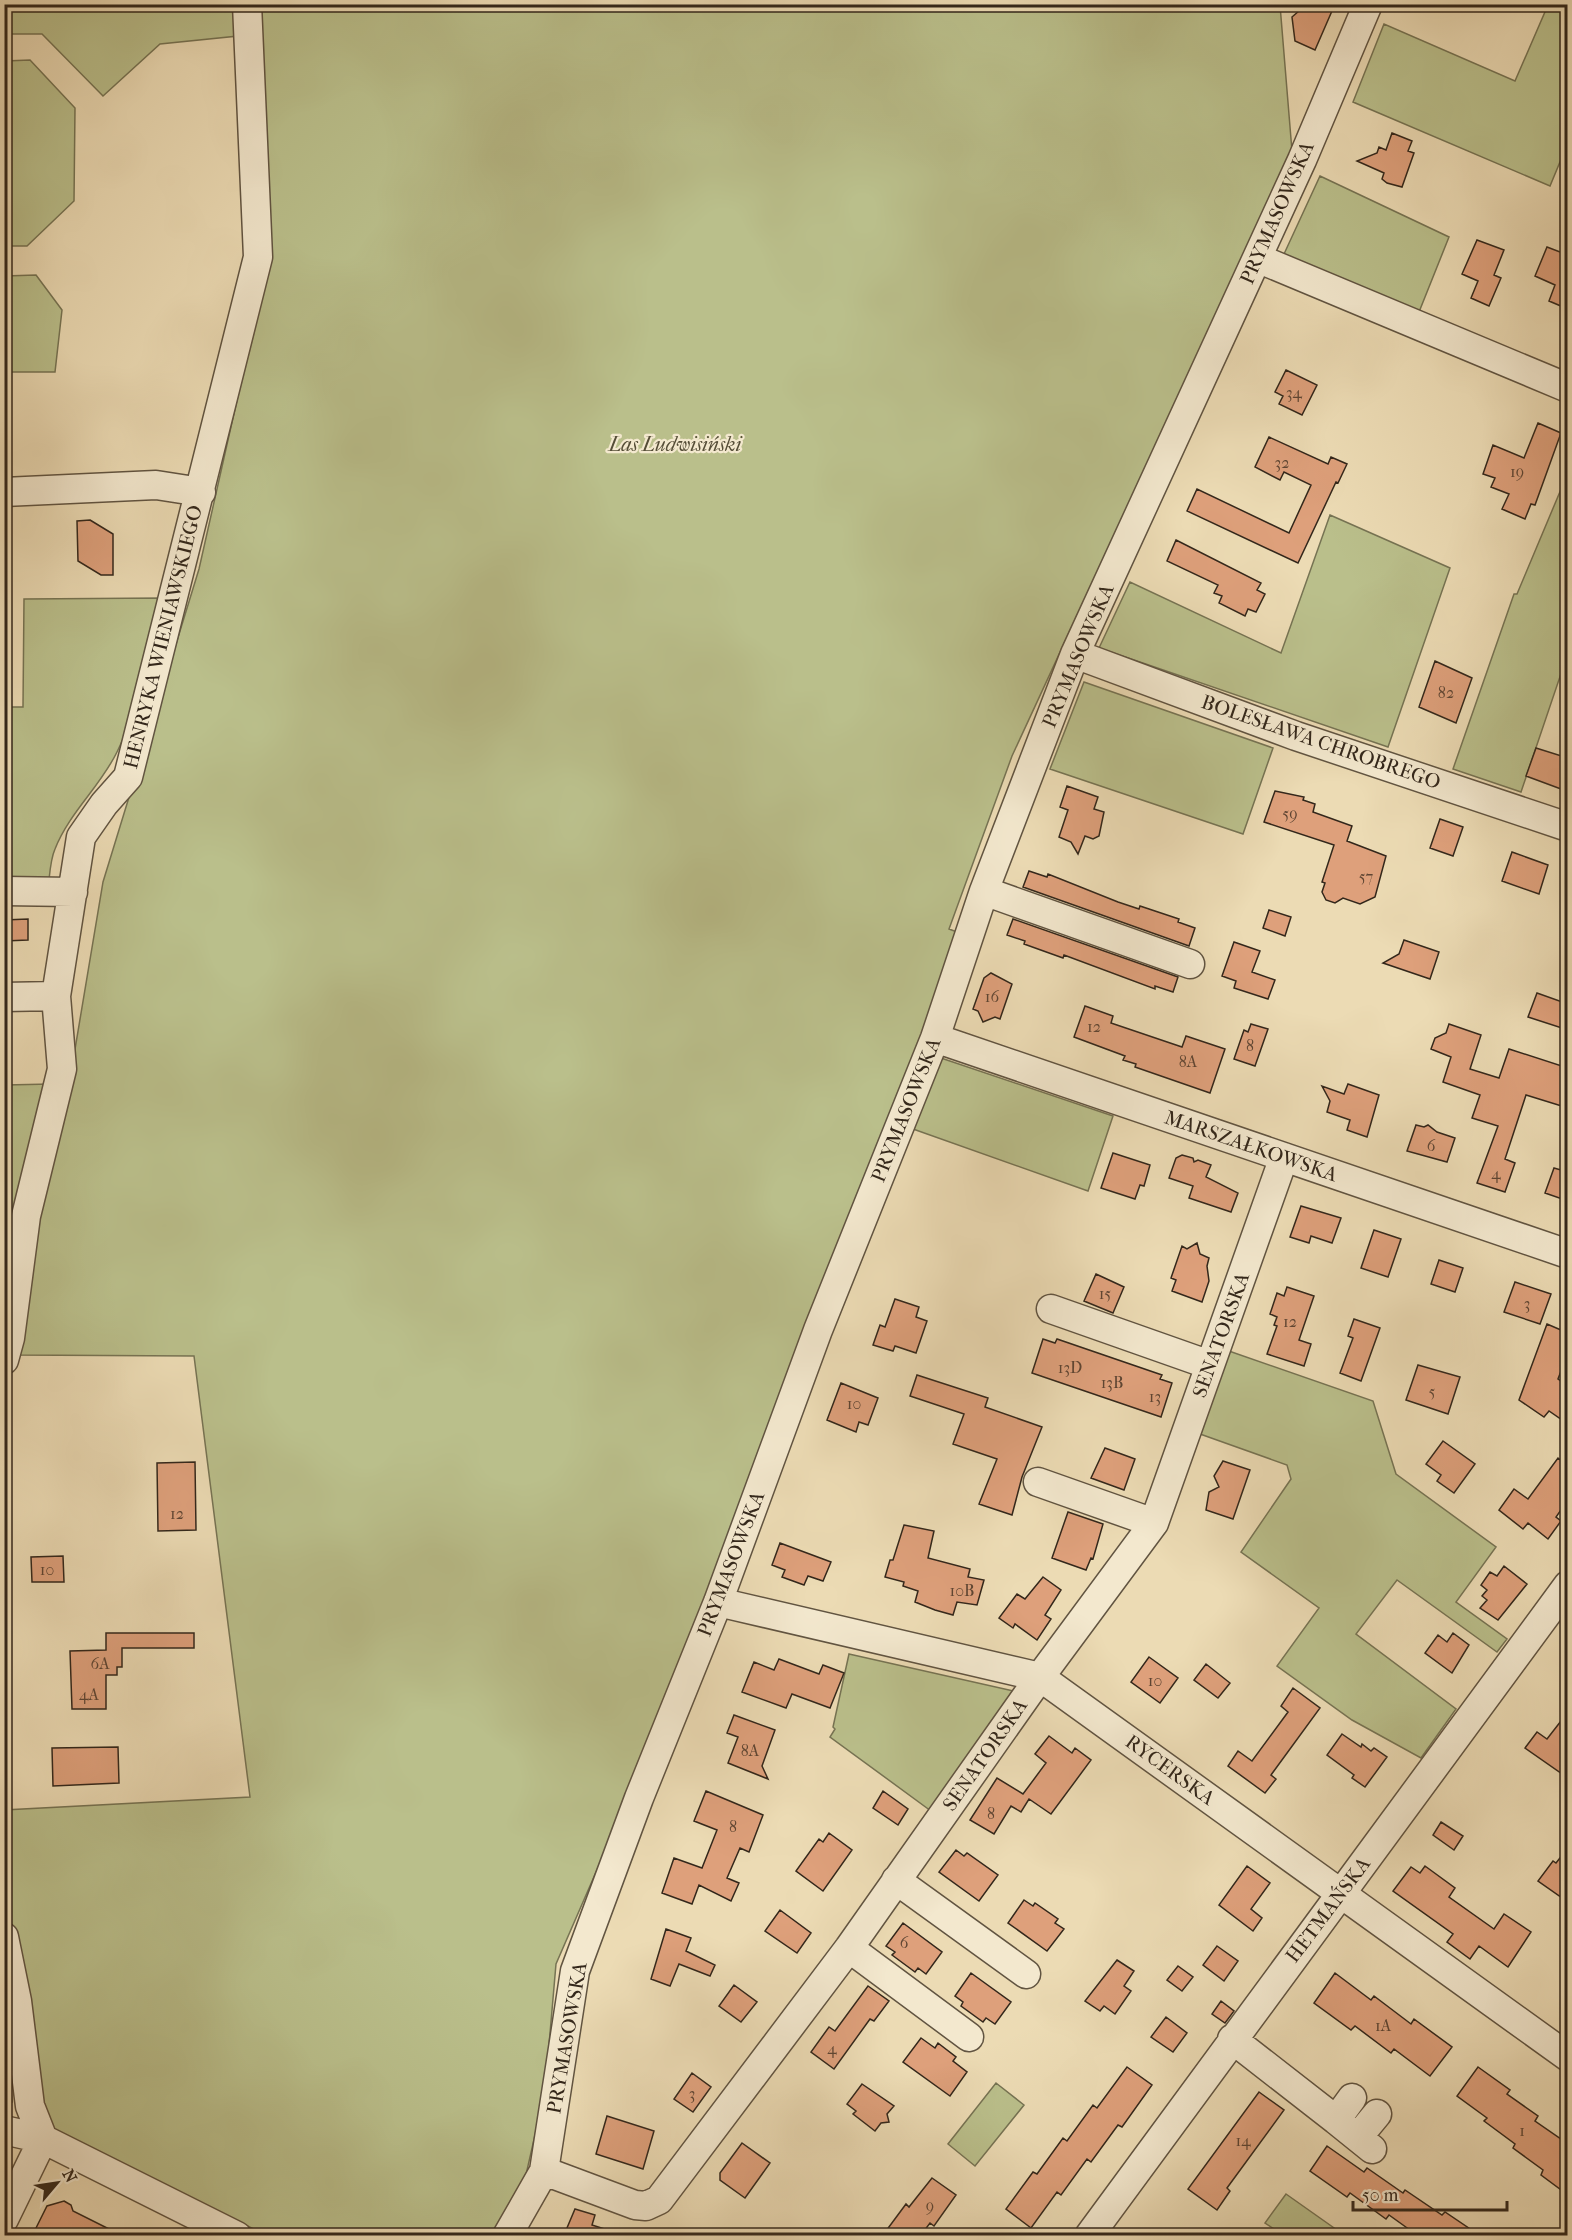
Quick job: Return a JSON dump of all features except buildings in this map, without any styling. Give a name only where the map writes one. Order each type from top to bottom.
[{"type":"street","name":"HENRYKA WIENIAWSKIEGO","points":[[4,1360],[10,1338],[26,1216],[62,1069],[56,996],[81,837],[104,804],[128,777],[258,257],[247,4]]},
{"type":"street","name":"PRYMASOWSKA","points":[[507,2235],[544,2171],[575,1971],[639,1798],[718,1602],[818,1330],[935,1038],[984,891],[1075,654],[1257,258],[1368,4]]},
{"type":"street","points":[[1257,258],[1568,388]]},
{"type":"street","points":[[4,492],[156,485],[201,492]]},
{"type":"street","name":"BOLESŁAWA CHROBREGO","points":[[1075,654],[1296,736],[1568,827]]},
{"type":"street","points":[[4,891],[73,892]]},
{"type":"street","points":[[984,891],[1190,964]]},
{"type":"street","points":[[4,997],[56,996]]},
{"type":"street","name":"MARSZAŁKOWSKA","points":[[935,1038],[1568,1254]]},
{"type":"street","name":"SENATORSKA","points":[[544,2171],[635,2205],[646,2206],[659,2200],[849,1948],[1040,1677],[1154,1523],[1284,1157]]},
{"type":"street","points":[[1052,1309],[1210,1365]]},
{"type":"street","points":[[1038,1482],[1154,1523]]},
{"type":"street","name":"HETMAŃSKA","points":[[1089,2235],[1568,1585]]},
{"type":"street","name":"RYCERSKA","points":[[718,1602],[1040,1677],[1568,2057]]},
{"type":"street","points":[[896,1880],[1026,1974]]},
{"type":"street","points":[[4,1938],[17,2001],[30,2106],[43,2139],[4,2219]]},
{"type":"street","points":[[849,1948],[969,2037]]},
{"type":"street","points":[[1232,2039],[1344,2109],[1365,2143],[1377,2114]]},
{"type":"street","points":[[4,2130],[43,2139],[237,2235]]},
{"type":"green space","points":[[4,5],[233,5],[238,36],[160,44],[103,96],[42,34],[5,34]]},
{"type":"green space","name":"Las Ludwisiński","points":[[259,5],[1280,5],[1292,151],[1012,756],[949,929],[965,935],[644,1762],[556,1964],[545,2091],[523,2188],[494,2235],[266,2235],[52,2131],[45,2113],[5,1903],[4,1810],[250,1797],[194,1356],[14,1355],[33,1213],[69,1085],[103,882],[199,569],[271,249]]},
{"type":"green space","points":[[1548,5],[1568,11],[1567,145],[1550,186],[1353,102],[1384,24],[1515,81]]},
{"type":"green space","points":[[30,60],[75,108],[74,201],[27,246],[5,246],[5,61]]},
{"type":"green space","points":[[1320,176],[1449,237],[1419,312],[1284,254]]},
{"type":"green space","points":[[36,275],[62,310],[55,372],[5,372],[5,276]]},
{"type":"green space","points":[[1567,475],[1567,656],[1521,792],[1453,769],[1514,594],[1517,594]]},
{"type":"green space","points":[[1330,515],[1450,568],[1388,747],[1099,648],[1130,582],[1281,653]]},
{"type":"green space","points":[[163,598],[144,677],[125,734],[110,765],[61,836],[53,856],[49,880],[5,881],[4,707],[23,707],[24,599]]},
{"type":"green space","points":[[1084,682],[1273,748],[1243,834],[1050,769]]},
{"type":"green space","points":[[938,1057],[1113,1116],[1088,1191],[913,1129]]},
{"type":"green space","points":[[51,1084],[5,1286],[5,1085]]},
{"type":"green space","points":[[1226,1350],[1373,1401],[1396,1474],[1496,1547],[1456,1602],[1507,1639],[1497,1652],[1397,1580],[1356,1634],[1456,1709],[1421,1758],[1352,1720],[1277,1666],[1319,1608],[1241,1552],[1291,1479],[1287,1465],[1200,1434]]},
{"type":"green space","points":[[849,1654],[1018,1692],[931,1811],[830,1737],[835,1729],[833,1727]]},
{"type":"green space","points":[[4,2006],[12,2102],[5,2111],[4,2111]]},
{"type":"green space","points":[[996,2083],[1024,2105],[975,2166],[948,2144]]},
{"type":"green space","points":[[1286,2194],[1344,2235],[1283,2235],[1265,2223]]}]
